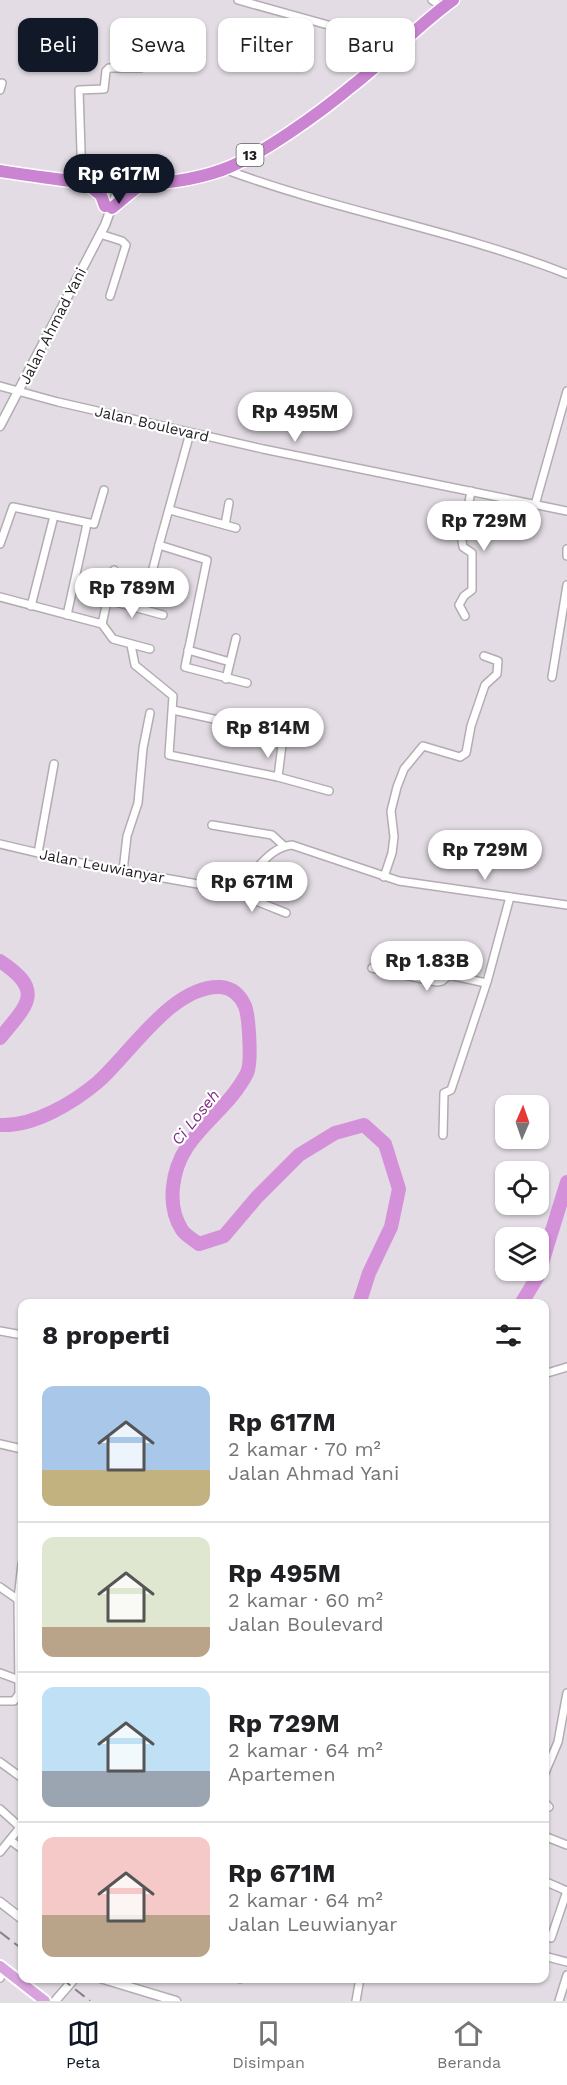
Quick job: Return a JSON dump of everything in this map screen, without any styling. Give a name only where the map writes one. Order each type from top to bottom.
[{"type":"highway","name":"13","points":[[415,32],[448,4]]},
{"type":"highway","name":"13","points":[[0,171],[114,184],[190,179],[224,169],[283,135],[332,102],[368,72]]},
{"type":"highway","points":[[83,182],[101,195],[109,207],[141,184]]},
{"type":"main road","points":[[2,1971],[18,1982]]},
{"type":"main road","points":[[19,1983],[45,2001]]},
{"type":"street","points":[[238,0],[326,25]]},
{"type":"street","points":[[432,0],[448,4]]},
{"type":"street","points":[[83,182],[79,90],[104,89],[106,71],[110,68]]},
{"type":"street","points":[[224,169],[279,190],[414,224],[525,257],[567,274]]},
{"type":"street","name":"Jalan Ahmad Yani","points":[[0,426],[105,225],[114,184]]},
{"type":"street","points":[[100,234],[122,241],[126,245],[110,296]]},
{"type":"street","name":"Jalan Boulevard","points":[[0,386],[19,393],[190,433],[567,511]]},
{"type":"street","points":[[535,505],[567,391]]},
{"type":"street","points":[[149,584],[190,433]]},
{"type":"street","points":[[0,544],[2,529],[13,507],[87,524],[96,523],[104,490]]},
{"type":"street","points":[[465,616],[459,605],[464,596],[472,590],[472,553],[463,547],[462,541],[471,491]]},
{"type":"street","points":[[225,525],[229,502]]},
{"type":"street","points":[[170,510],[236,528]]},
{"type":"street","points":[[31,606],[54,516]]},
{"type":"street","points":[[67,615],[87,524]]},
{"type":"street","points":[[159,544],[207,560],[186,669],[247,683]]},
{"type":"street","points":[[567,549],[567,556]]},
{"type":"street","points":[[102,624],[114,570]]},
{"type":"street","points":[[552,677],[563,632],[567,585]]},
{"type":"street","points":[[0,597],[102,624],[113,639],[150,649]]},
{"type":"street","points":[[108,600],[163,615]]},
{"type":"street","points":[[226,679],[237,638]]},
{"type":"street","points":[[131,645],[135,665],[172,694],[169,755],[278,777],[329,791]]},
{"type":"street","points":[[188,650],[230,662]]},
{"type":"street","points":[[384,878],[394,837],[391,811],[404,769],[423,746],[460,757],[466,753],[485,685],[497,674],[498,661],[484,656]]},
{"type":"street","points":[[173,710],[281,734],[283,737],[278,777]]},
{"type":"street","points":[[123,871],[127,836],[138,803],[140,767],[150,713]]},
{"type":"street","points":[[38,854],[54,764]]},
{"type":"street","points":[[212,825],[272,835],[284,846]]},
{"type":"street","name":"Jalan Leuwianyar","points":[[0,844],[38,854],[215,889],[234,887]]},
{"type":"street","points":[[286,913],[246,897],[234,887],[267,857],[284,846],[299,847],[384,878],[442,889],[567,905]]},
{"type":"street","points":[[443,1135],[444,1093],[451,1090],[486,983],[510,897]]},
{"type":"street","points":[[372,968],[437,982],[451,975],[486,983]]},
{"type":"street","points":[[0,1331],[18,1334]]},
{"type":"street","points":[[549,1372],[567,1367]]},
{"type":"street","points":[[0,1444],[18,1448]]},
{"type":"street","points":[[0,1587],[18,1600]]},
{"type":"street","points":[[0,1673],[18,1680]]},
{"type":"street","points":[[0,1701],[16,1700],[18,1687]]},
{"type":"street","points":[[549,1763],[558,1742],[567,1697]]},
{"type":"street","points":[[0,1762],[18,1775]]},
{"type":"street","points":[[0,1809],[18,1824]]},
{"type":"street","points":[[0,1852],[18,1830]]},
{"type":"street","points":[[549,1838],[567,1845]]},
{"type":"street","points":[[10,1840],[18,1846]]},
{"type":"street","points":[[549,1883],[567,1891],[551,1938]]},
{"type":"street","points":[[0,1902],[18,1916]]},
{"type":"street","points":[[549,1957],[567,1962]]},
{"type":"street","points":[[562,1999],[567,1975]]},
{"type":"street","points":[[55,2001],[71,1983]]},
{"type":"street","points":[[117,1983],[176,2001]]},
{"type":"street","points":[[356,2001],[359,1983]]},
{"type":"waterway","name":"Ci Loseh","points":[[0,961],[23,981],[27,990],[24,1007],[0,1038]]},
{"type":"waterway","name":"Ci Loseh","points":[[0,1125],[13,1125],[39,1118],[77,1098],[111,1070],[169,1008],[203,989],[221,987],[229,989],[241,999],[245,1006],[249,1040],[249,1068],[241,1084],[194,1137],[182,1156],[173,1188],[177,1220],[183,1232],[199,1244],[224,1236],[257,1197],[299,1155],[335,1133],[364,1125],[385,1144],[399,1189],[391,1227],[369,1273],[361,1299]]},
{"type":"waterway","name":"Ci Loseh","points":[[524,1299],[538,1276],[567,1182]]},
{"type":"railway","points":[[0,1932],[18,1946]]},
{"type":"railway","points":[[67,1983],[90,2001]]}]
